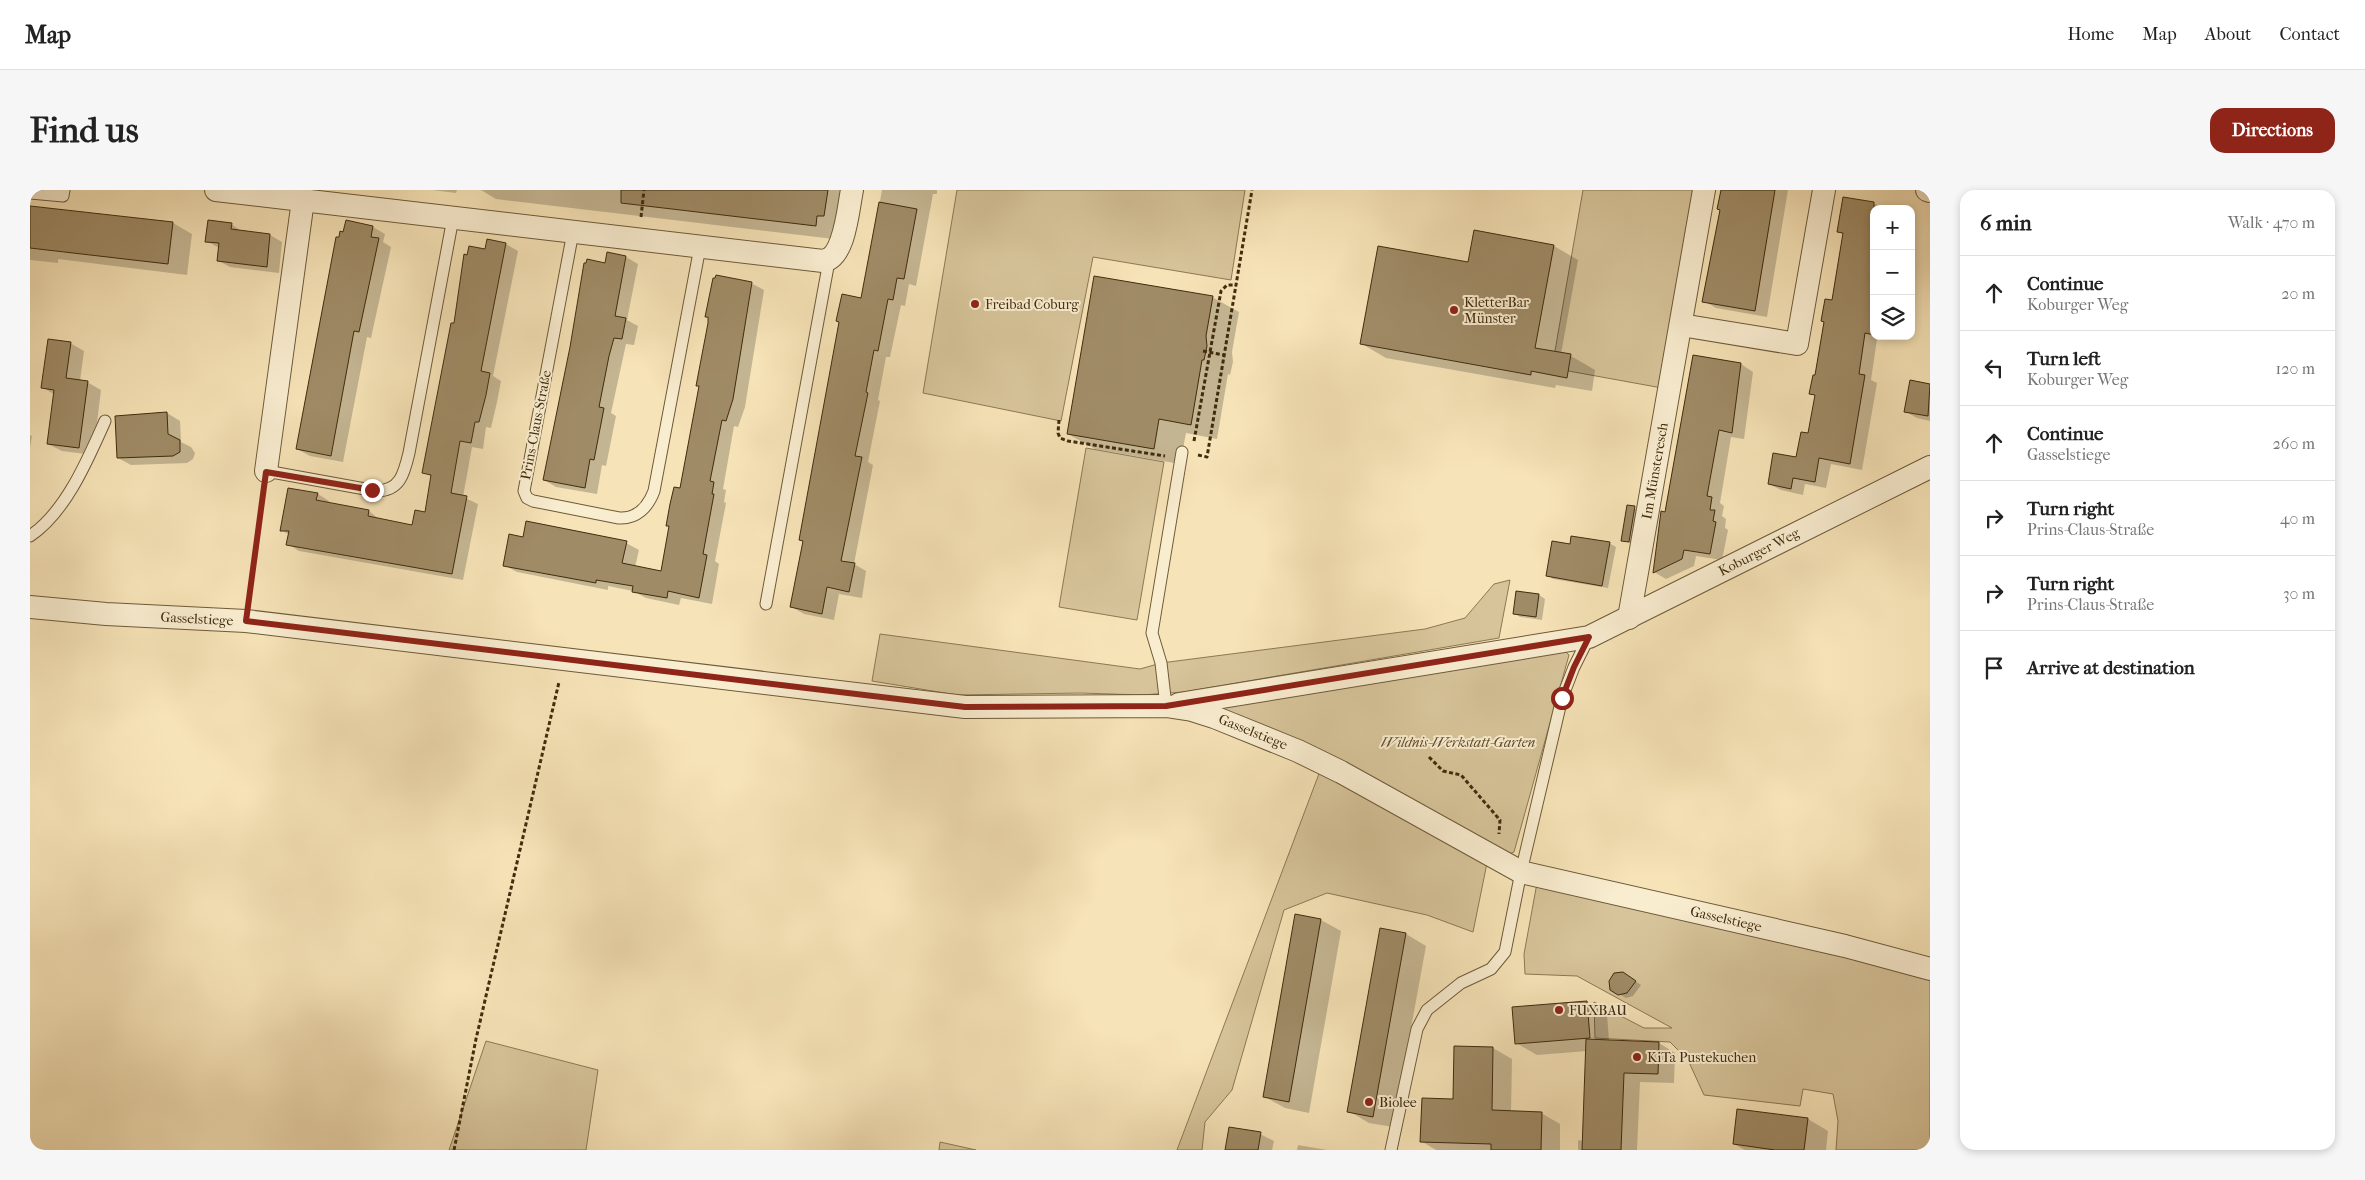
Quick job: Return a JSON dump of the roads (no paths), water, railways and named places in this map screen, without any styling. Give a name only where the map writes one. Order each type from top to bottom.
[{"type":"street","points":[[216,190],[817,261],[828,261],[838,252],[852,190]]},
{"type":"street","name":"Im Münsteresch","points":[[1630,618],[1704,190]]},
{"type":"street","points":[[1681,325],[1797,344],[1824,190]]},
{"type":"street","points":[[266,472],[303,200]]},
{"type":"street","name":"Koburger Weg","points":[[1166,706],[1589,637],[1930,467]]},
{"type":"street","name":"Gasselstiege","points":[[30,607],[106,614],[246,621],[564,657],[965,707],[1166,706],[1192,710],[1298,751],[1340,772],[1521,872],[1845,946],[1930,969]]},
{"type":"lane","points":[[30,193],[63,196],[64,190]]},
{"type":"lane","points":[[266,472],[376,491],[389,490],[400,481],[409,453],[453,218]]},
{"type":"lane","name":"Prins-Claus-Straße","points":[[573,232],[524,490],[527,498],[533,501],[619,518],[629,518],[639,513],[654,491],[700,247]]},
{"type":"lane","points":[[766,604],[828,261]]},
{"type":"lane","points":[[30,536],[52,515],[68,492],[88,461],[105,421]]},
{"type":"lane","points":[[1166,706],[1161,663],[1152,633],[1187,453]]},
{"type":"lane","points":[[1391,1150],[1418,1030],[1426,1010],[1461,983],[1491,969],[1505,952],[1521,872],[1562,698],[1574,667],[1589,637]]},
{"type":"place","name":"Freibad Coburg","points":[[975,304]]},
{"type":"place","name":"KletterBar Münster","points":[[1454,310]]},
{"type":"place","name":"FUXBAU","points":[[1559,1010]]},
{"type":"place","name":"KiTa Pustekuchen","points":[[1637,1057]]},
{"type":"place","name":"Biolee","points":[[1369,1102]]},
{"type":"park label","name":"Wildnis-Werkstatt-Garten","points":[[1458,742]]}]
